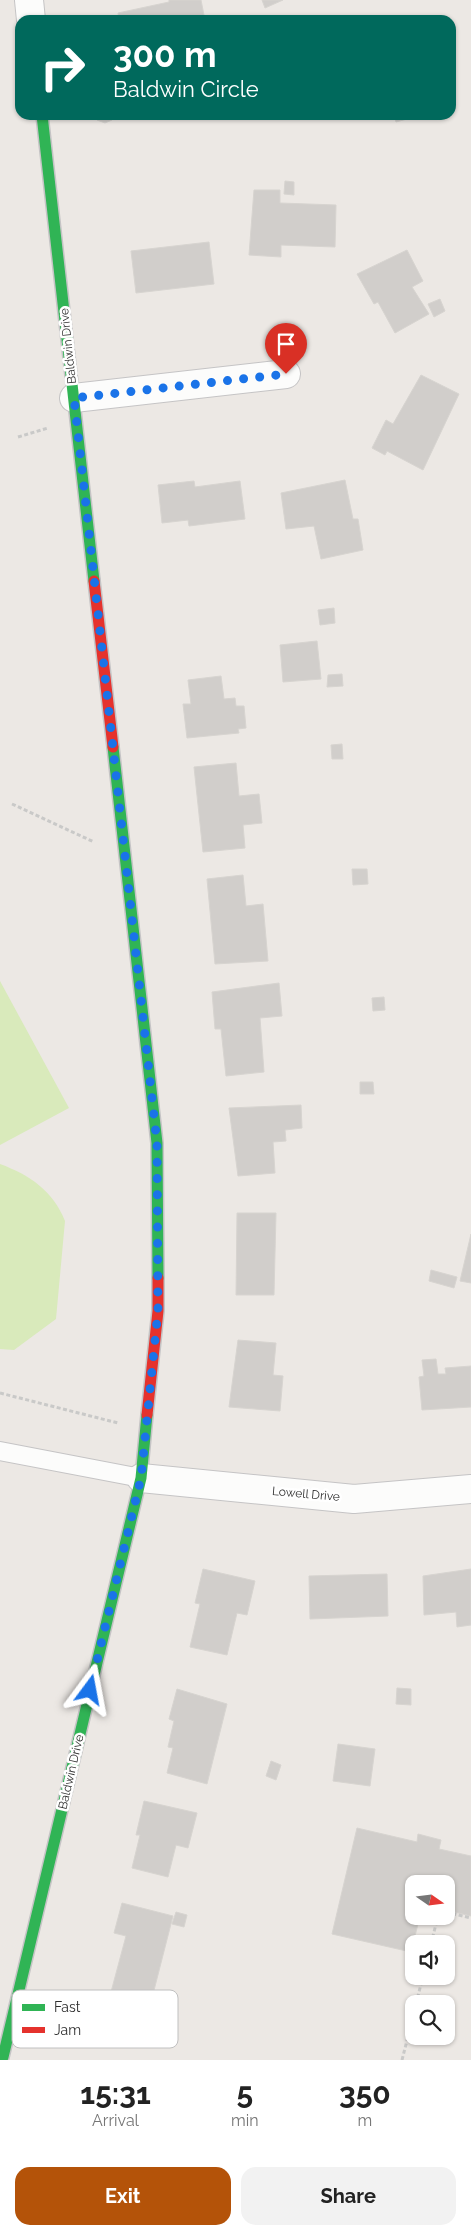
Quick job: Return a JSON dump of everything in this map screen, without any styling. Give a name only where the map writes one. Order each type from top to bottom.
[{"type":"street","points":[[29,0],[30,15]]},
{"type":"street","name":"Baldwin Drive","points":[[18,1990],[141,1478],[158,1311],[157,1143],[43,120]]},
{"type":"street","points":[[74,398],[286,374]]},
{"type":"street","name":"Lowell Drive","points":[[141,1478],[354,1499],[471,1489]]},
{"type":"street","name":"Baldwin Drive","points":[[2,2057],[12,2015]]},
{"type":"street","points":[[2,2057],[16,2060]]},
{"type":"lane","points":[[0,1451],[141,1478]]},
{"type":"path","points":[[18,437],[49,428]]},
{"type":"path","points":[[12,804],[94,842]]},
{"type":"path","points":[[0,1393],[120,1423]]},
{"type":"path","points":[[455,1914],[471,1918]]},
{"type":"path","points":[[402,2060],[406,2045]]},
{"type":"green space","points":[[0,981],[69,1108],[0,1145]]},
{"type":"green space","points":[[0,1164],[21,1173],[39,1185],[54,1201],[65,1221],[56,1319],[14,1350],[0,1349]]},
{"type":"building","points":[[169,0],[201,0],[204,15],[118,15],[118,13],[169,2]]},
{"type":"building","points":[[262,0],[283,0],[265,8]]},
{"type":"building","points":[[97,120],[112,120],[105,123]]},
{"type":"building","points":[[285,181],[294,182],[294,195],[284,194]]},
{"type":"building","points":[[254,190],[280,190],[280,203],[336,205],[335,247],[281,245],[281,257],[249,255]]},
{"type":"building","points":[[209,242],[214,284],[136,293],[131,251]]},
{"type":"building","points":[[407,250],[423,281],[412,287],[429,314],[395,333],[378,302],[374,304],[357,274]]},
{"type":"building","points":[[440,299],[445,311],[434,317],[428,304]]},
{"type":"building","points":[[421,375],[459,394],[423,470],[387,451],[385,455],[372,448],[386,420],[393,424]]},
{"type":"building","points":[[345,480],[353,519],[358,519],[363,550],[321,559],[314,526],[286,529],[281,493]]},
{"type":"building","points":[[194,481],[195,487],[240,481],[245,519],[189,526],[188,520],[162,523],[158,485]]},
{"type":"building","points":[[334,608],[335,623],[320,625],[318,610]]},
{"type":"building","points":[[317,641],[321,679],[283,682],[280,645]]},
{"type":"building","points":[[342,674],[343,686],[327,687],[328,675]]},
{"type":"building","points":[[221,676],[224,699],[235,698],[236,706],[244,706],[246,728],[238,729],[239,733],[187,738],[183,704],[191,704],[188,680]]},
{"type":"building","points":[[342,744],[343,759],[332,759],[331,745]]},
{"type":"building","points":[[236,763],[239,796],[259,794],[262,823],[243,825],[245,848],[203,852],[194,767]]},
{"type":"building","points":[[352,869],[367,869],[368,884],[353,885]]},
{"type":"building","points":[[243,875],[246,906],[263,904],[268,961],[215,964],[207,879]]},
{"type":"building","points":[[279,983],[282,1016],[260,1018],[264,1072],[226,1076],[221,1029],[215,1029],[212,992]]},
{"type":"building","points":[[384,997],[385,1010],[373,1011],[372,998]]},
{"type":"building","points":[[360,1082],[373,1082],[374,1094],[360,1094]]},
{"type":"building","points":[[301,1105],[302,1128],[285,1130],[286,1141],[273,1142],[275,1173],[238,1176],[229,1108]]},
{"type":"building","points":[[237,1213],[276,1213],[274,1295],[236,1295]]},
{"type":"building","points":[[471,1234],[471,1283],[460,1281]]},
{"type":"building","points":[[431,1270],[457,1277],[454,1288],[429,1281]]},
{"type":"building","points":[[238,1340],[276,1343],[273,1375],[283,1376],[280,1411],[229,1407]]},
{"type":"building","points":[[436,1359],[438,1374],[446,1374],[445,1368],[471,1366],[471,1407],[422,1410],[419,1377],[424,1376],[422,1360]]},
{"type":"building","points":[[203,1569],[255,1581],[247,1615],[237,1613],[227,1655],[190,1647],[200,1604],[195,1603]]},
{"type":"building","points":[[471,1569],[471,1625],[457,1627],[456,1612],[424,1615],[423,1576]]},
{"type":"building","points":[[387,1574],[388,1616],[310,1619],[309,1576]]},
{"type":"building","points":[[397,1688],[411,1689],[411,1705],[396,1704]]},
{"type":"building","points":[[177,1689],[227,1704],[207,1784],[167,1773],[173,1748],[168,1747],[174,1721],[169,1719]]},
{"type":"building","points":[[338,1744],[375,1749],[370,1786],[333,1781]]},
{"type":"building","points":[[271,1761],[281,1765],[276,1780],[266,1776]]},
{"type":"building","points":[[144,1801],[197,1813],[188,1848],[176,1845],[168,1877],[132,1868],[140,1835],[136,1835]]},
{"type":"building","points":[[357,1828],[417,1842],[418,1834],[441,1840],[439,1849],[471,1856],[471,1916],[455,1912],[455,1875],[405,1875],[405,1925],[418,1925],[415,1935],[405,1935],[405,1951],[332,1934]]},
{"type":"building","points":[[122,1903],[173,1916],[154,1990],[112,1990],[126,1936],[114,1933]]},
{"type":"building","points":[[176,1912],[187,1915],[184,1927],[172,1924]]},
{"type":"traffic: fast","points":[[43,120],[94,581]]},
{"type":"traffic: fast","points":[[113,747],[157,1143],[158,1278]]},
{"type":"traffic: fast","points":[[19,1990],[141,1478],[147,1415]]},
{"type":"traffic: fast","points":[[3,2057],[12,2019]]},
{"type":"traffic: jam","points":[[94,581],[113,747]]},
{"type":"traffic: jam","points":[[147,1415],[158,1311],[158,1278]]},
{"type":"route","points":[[90,1690],[141,1478],[158,1311],[157,1143],[74,398],[286,374]]}]
